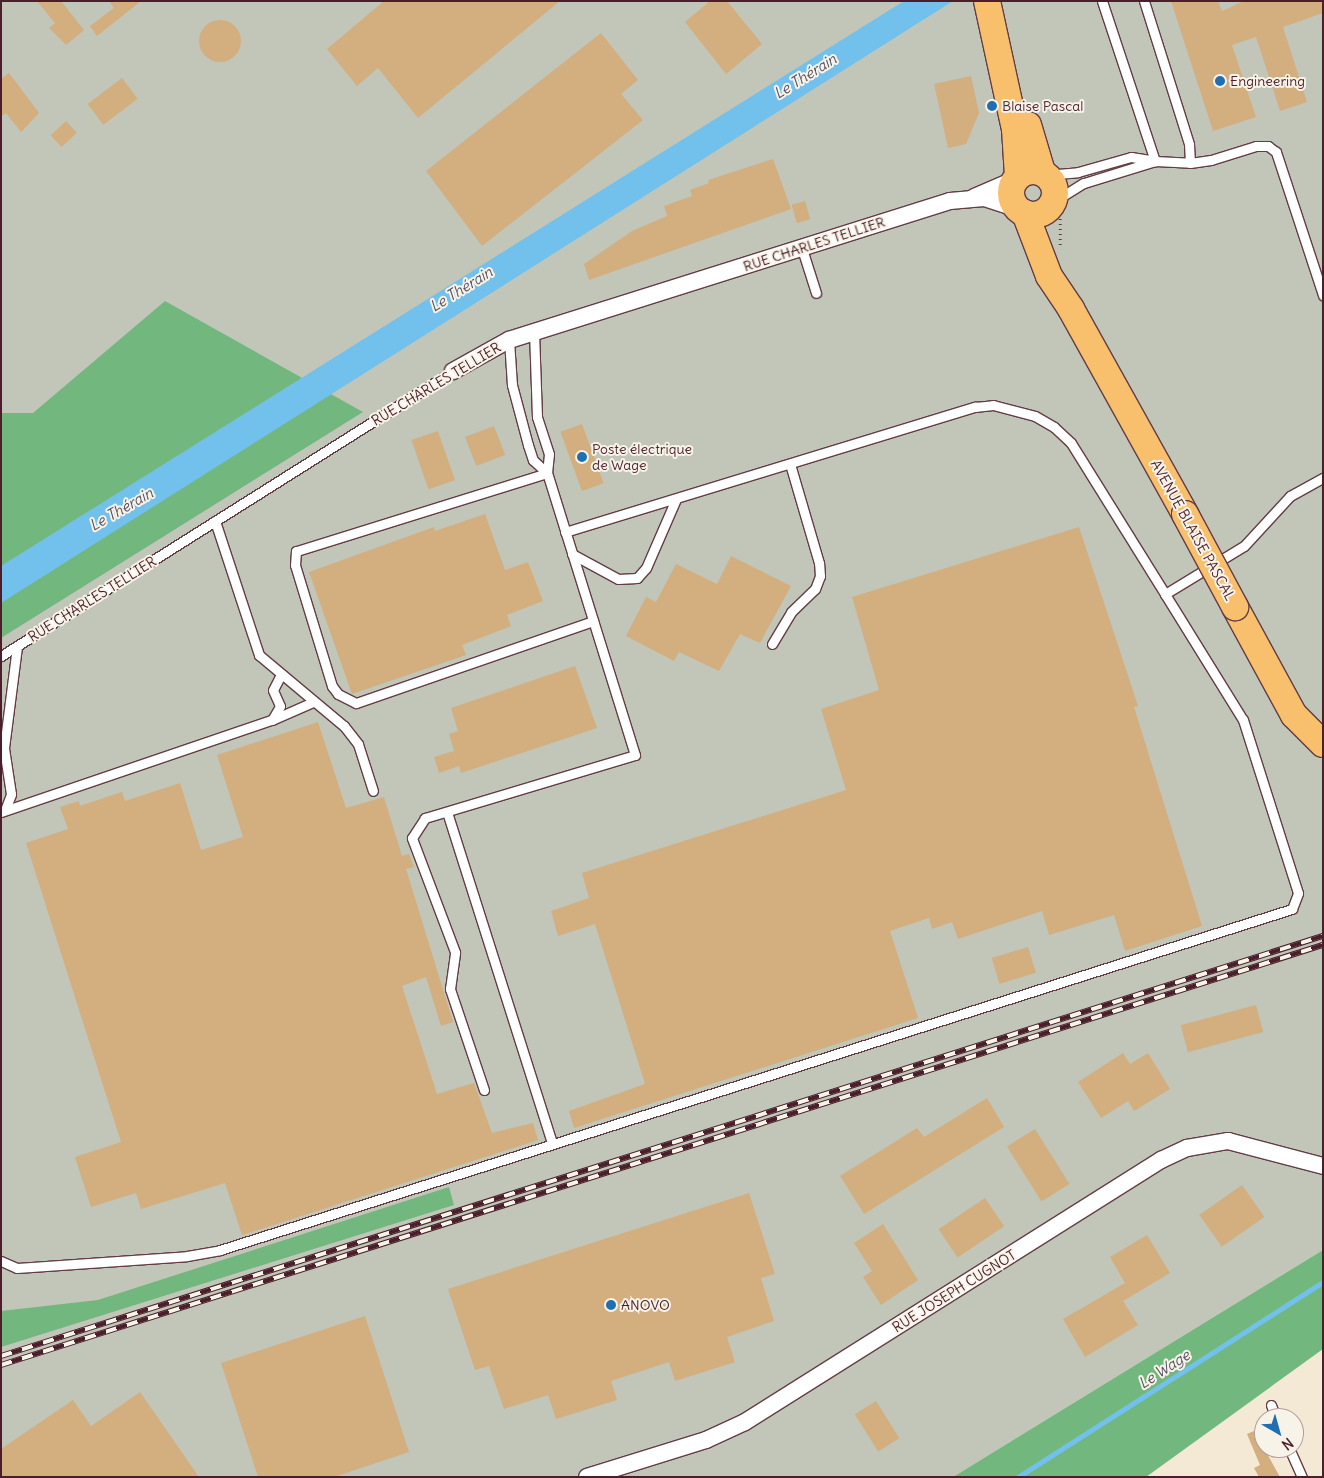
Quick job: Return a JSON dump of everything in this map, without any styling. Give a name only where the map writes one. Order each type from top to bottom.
[{"type":"main road","name":"AVENUE BLAISE PASCAL","points":[[987,1],[1015,129],[1031,176],[1055,188],[1037,209],[1044,268],[1071,309],[1294,715],[1323,744]]},
{"type":"main road","name":"AVENUE BLAISE PASCAL","points":[[1001,1],[1033,148],[1031,176],[1011,196],[1037,209]]},
{"type":"street","name":"RUE CHARLES TELLIER","points":[[453,371],[509,340],[950,201],[974,197],[1031,176]]},
{"type":"street","name":"RUE CHARLES TELLIER","points":[[974,197],[1037,209]]},
{"type":"street","name":"RUE JOSEPH CUGNOT","points":[[587,1477],[706,1440],[745,1422],[1161,1160],[1187,1148],[1208,1142],[1228,1141],[1323,1166]]},
{"type":"lane","points":[[1102,1],[1155,161]]},
{"type":"lane","points":[[1144,1],[1189,144],[1190,163]]},
{"type":"lane","points":[[1031,176],[1078,172],[1131,156],[1155,161],[1190,163],[1211,160],[1256,146],[1268,146],[1276,152],[1323,295]]},
{"type":"lane","points":[[1037,209],[1084,183],[1155,161]]},
{"type":"lane","points":[[802,249],[816,293]]},
{"type":"lane","points":[[484,1090],[450,989],[455,952],[412,838],[425,818],[635,755],[547,473],[549,454],[537,417],[534,332]]},
{"type":"lane","points":[[509,340],[512,385],[528,445],[533,460],[547,473]]},
{"type":"lane","name":"RUE CHARLES TELLIER","points":[[1,656],[453,371]]},
{"type":"lane","points":[[1,1261],[17,1268],[205,1253],[1292,910],[1298,893],[1243,720],[1078,452],[1054,427],[1026,412],[985,405],[565,532]]},
{"type":"lane","points":[[772,644],[791,612],[815,589],[820,576],[819,563],[790,464]]},
{"type":"lane","points":[[547,473],[296,551],[294,565],[332,686],[338,694],[356,703],[593,621]]},
{"type":"lane","points":[[1165,594],[1244,546],[1290,496],[1323,478]]},
{"type":"lane","points":[[572,554],[618,578],[637,578],[646,568],[676,499]]},
{"type":"lane","points":[[215,521],[259,655],[344,726],[358,744],[373,791]]},
{"type":"lane","points":[[3,811],[11,794],[4,748],[17,646]]},
{"type":"lane","points":[[272,720],[280,706],[273,690],[280,674]]},
{"type":"lane","points":[[3,811],[272,720],[314,702]]},
{"type":"lane","points":[[447,812],[552,1144]]},
{"type":"lane","points":[[1293,1458],[1302,1477]]},
{"type":"shaded area","points":[[1,1],[1323,1],[1323,1250],[953,1477],[1,1477]]},
{"type":"green space","points":[[165,301],[363,412],[1,638],[1,413],[33,413]]},
{"type":"green space","points":[[449,1187],[454,1205],[1,1347],[1,1311],[98,1300]]},
{"type":"green space","points":[[1323,1250],[1323,1349],[1146,1477],[953,1477]]},
{"type":"water","name":"Le Thérain","points":[[904,1],[953,1],[1,603],[1,566]]},
{"type":"building","points":[[37,1],[61,1],[84,30],[66,45],[49,28],[55,23]]},
{"type":"building","points":[[109,1],[141,1],[97,36],[90,26],[114,8]]},
{"type":"building","points":[[384,1],[560,1],[418,118],[378,68],[357,86],[327,49]]},
{"type":"building","points":[[710,1],[727,1],[762,44],[726,74],[685,22]]},
{"type":"building","name":"Engineering","points":[[1171,1],[1218,1],[1222,11],[1244,1],[1323,1],[1323,13],[1283,27],[1307,102],[1280,111],[1256,37],[1232,45],[1256,117],[1213,131]]},
{"type":"building","points":[[224,20],[232,23],[238,29],[241,41],[238,53],[232,59],[216,62],[208,59],[202,53],[199,37],[202,29],[208,23]]},
{"type":"building","points":[[601,33],[638,80],[621,94],[643,120],[482,246],[426,171]]},
{"type":"building","points":[[9,73],[39,113],[21,132],[6,113],[1,116],[1,79]]},
{"type":"building","points":[[971,76],[979,113],[966,144],[948,148],[934,84]]},
{"type":"building","points":[[122,78],[138,99],[103,125],[88,104]]},
{"type":"building","points":[[66,121],[77,133],[62,147],[51,135]]},
{"type":"building","points":[[773,159],[791,209],[589,280],[584,264],[632,231],[667,216],[664,206],[692,196],[690,190],[709,183],[708,180]]},
{"type":"building","points":[[805,201],[810,219],[797,223],[792,205]]},
{"type":"building","name":"Poste électrique de Wage","points":[[582,424],[604,483],[582,491],[560,432]]},
{"type":"building","points":[[494,426],[505,455],[476,466],[465,437]]},
{"type":"building","points":[[438,431],[455,480],[428,489],[412,440]]},
{"type":"building","points":[[485,514],[505,570],[528,562],[543,601],[507,615],[511,626],[462,645],[466,655],[352,694],[309,572],[434,527],[435,531]]},
{"type":"building","points":[[1079,527],[1138,706],[1134,707],[1202,926],[1125,951],[1114,915],[1049,935],[1042,911],[958,939],[952,922],[932,929],[929,918],[890,931],[918,1018],[574,1128],[569,1111],[645,1084],[595,924],[558,936],[551,911],[589,898],[582,873],[846,790],[821,709],[879,690],[852,597]]},
{"type":"building","points":[[731,556],[791,586],[760,643],[740,634],[719,671],[679,652],[674,661],[626,636],[646,597],[656,602],[676,564],[717,584]]},
{"type":"building","points":[[575,666],[597,728],[461,773],[459,766],[439,773],[434,757],[454,751],[449,734],[458,731],[451,708]]},
{"type":"building","points":[[318,722],[346,808],[384,797],[402,856],[409,854],[414,867],[406,869],[453,1022],[441,1026],[426,977],[402,986],[437,1094],[474,1083],[492,1133],[533,1123],[538,1140],[242,1235],[225,1183],[141,1209],[136,1193],[91,1207],[75,1157],[121,1142],[26,843],[68,829],[60,807],[79,801],[80,806],[122,792],[125,801],[180,783],[201,850],[243,837],[217,755]]},
{"type":"building","points":[[1028,947],[1036,973],[1000,984],[992,958]]},
{"type":"building","points":[[1256,1005],[1263,1032],[1188,1052],[1181,1025]]},
{"type":"building","points":[[1123,1053],[1130,1064],[1148,1053],[1170,1089],[1134,1111],[1128,1101],[1101,1118],[1078,1082]]},
{"type":"building","points":[[987,1098],[1004,1127],[864,1214],[840,1176],[917,1128],[924,1137]]},
{"type":"building","points":[[1035,1129],[1069,1184],[1041,1202],[1007,1146]]},
{"type":"building","points":[[1242,1185],[1264,1217],[1222,1247],[1199,1215]]},
{"type":"building","name":"ANOVO","points":[[749,1193],[775,1274],[761,1278],[774,1321],[727,1337],[735,1362],[675,1381],[669,1362],[611,1381],[617,1400],[556,1419],[548,1395],[504,1409],[489,1366],[475,1370],[448,1289]]},
{"type":"building","points":[[985,1198],[1004,1226],[958,1258],[939,1229]]},
{"type":"building","points":[[883,1224],[918,1280],[881,1305],[863,1277],[872,1271],[854,1243]]},
{"type":"building","points":[[1147,1235],[1170,1273],[1123,1301],[1138,1325],[1085,1357],[1063,1319],[1125,1283],[1110,1257]]},
{"type":"building","points":[[365,1316],[409,1452],[334,1477],[258,1477],[221,1363]]},
{"type":"building","points":[[140,1392],[199,1477],[1,1477],[1,1449],[73,1400],[91,1426]]},
{"type":"building","points":[[876,1401],[899,1438],[878,1452],[855,1414]]},
{"type":"building","points":[[1254,1431],[1254,1451],[1247,1434]]},
{"type":"building","points":[[1257,1458],[1270,1458],[1280,1477],[1259,1477],[1254,1468],[1260,1465]]},
{"type":"waterway","name":"Le Wage","points":[[1018,1477],[1323,1282]]},
{"type":"railway","points":[[1,1356],[1323,936]]},
{"type":"railway","points":[[1,1365],[1323,945]]},
{"type":"place","name":"Engineering","points":[[1220,81]]},
{"type":"place","name":"Blaise Pascal","points":[[992,106]]},
{"type":"place","name":"Poste électrique de Wage","points":[[582,457]]},
{"type":"place","name":"ANOVO","points":[[611,1305]]}]
